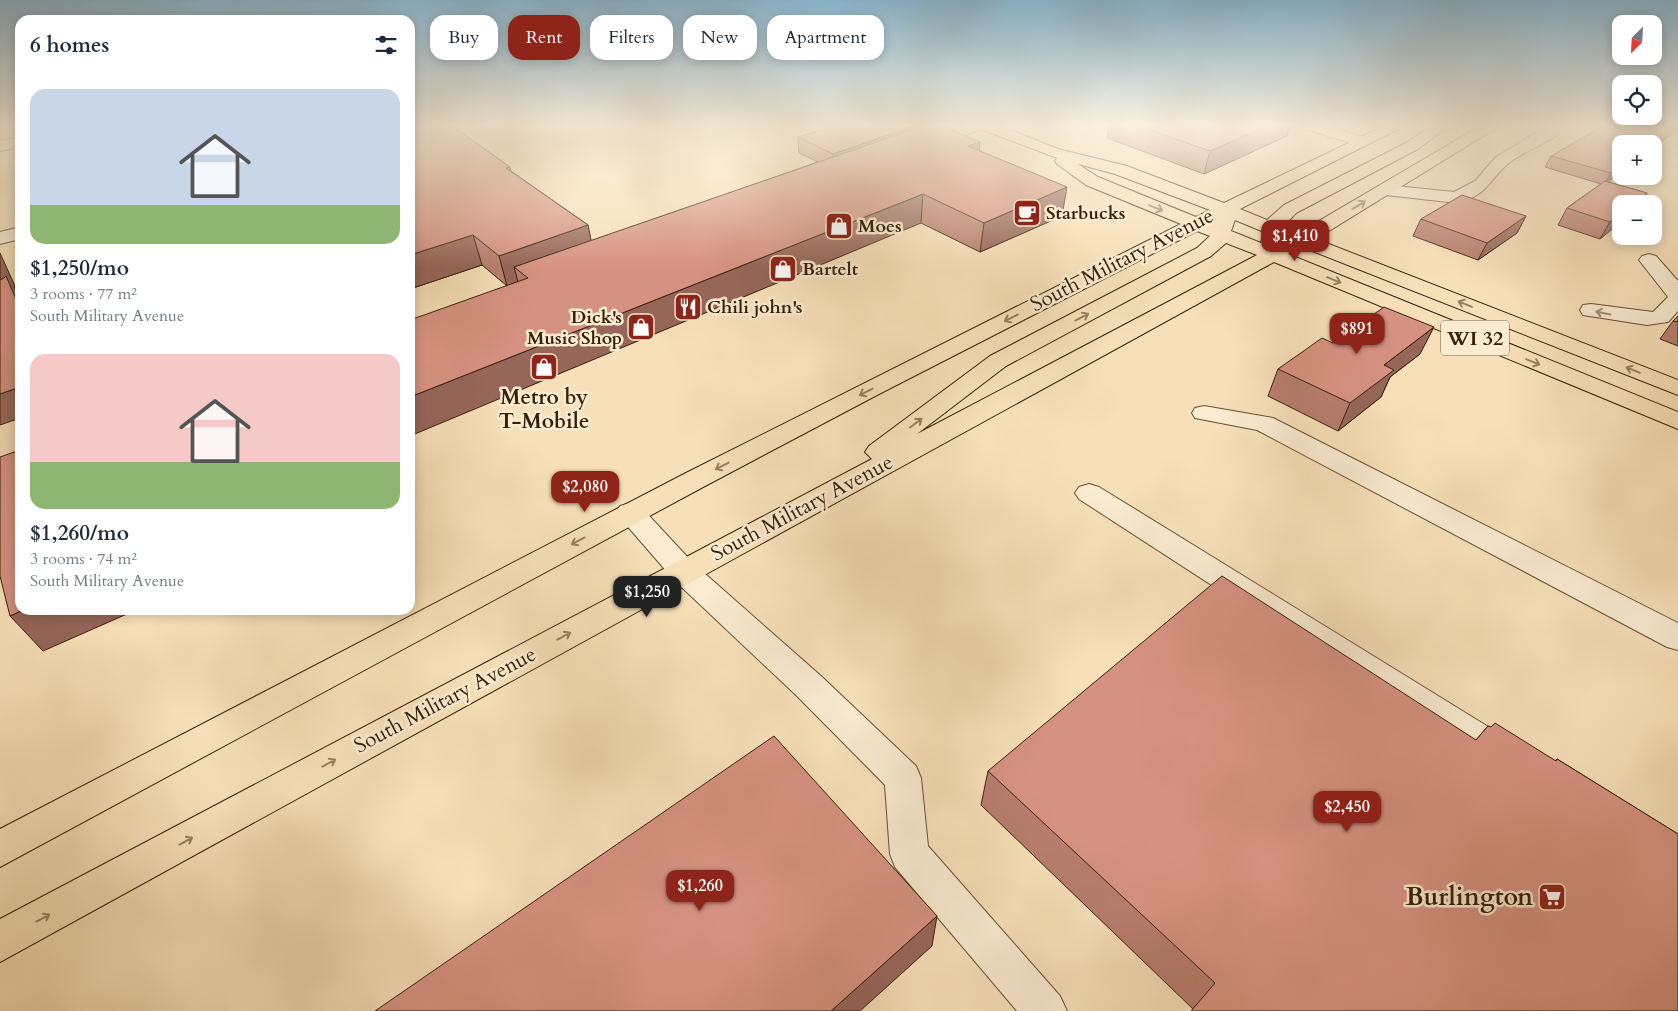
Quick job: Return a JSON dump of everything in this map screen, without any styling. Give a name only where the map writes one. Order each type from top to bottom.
[{"type":"main road","name":"WI 32","points":[[1080,172],[1092,181],[1221,235],[1273,242],[1302,239],[1678,388]]},
{"type":"main road","name":"WI 32","points":[[1127,172],[1223,208],[1273,242],[1678,421]]},
{"type":"main road","name":"South Military Avenue","points":[[0,849],[630,513],[1223,208],[1299,172]]},
{"type":"main road","points":[[1273,242],[1276,221],[1290,210],[1362,172]]},
{"type":"main road","name":"South Military Avenue","points":[[0,941],[808,505],[1273,242],[1302,239],[1416,172]]},
{"type":"main road","points":[[808,505],[998,361],[1204,252],[1216,243],[1221,235],[1226,222],[1223,208]]},
{"type":"lane","points":[[1386,190],[1457,198],[1480,184],[1491,172]]},
{"type":"lane","points":[[0,238],[15,234]]},
{"type":"lane","points":[[1591,310],[1647,319],[1660,316],[1678,297],[1678,292],[1649,260]]},
{"type":"lane","points":[[0,299],[15,294]]},
{"type":"lane","points":[[1204,413],[1264,423],[1678,638]]},
{"type":"lane","points":[[1089,493],[1534,775]]},
{"type":"lane","points":[[630,513],[684,572],[809,686],[903,778],[909,854],[1045,1011]]},
{"type":"building","points":[[415,172],[512,172],[588,225],[499,256],[473,235],[415,253]]},
{"type":"building","points":[[789,172],[1031,172],[1067,187],[984,223],[923,194],[415,395],[415,318],[528,278],[514,267]]},
{"type":"building","points":[[1605,181],[1612,183],[1612,185],[1619,185],[1647,193],[1644,195],[1612,195],[1612,220],[1610,222],[1567,208]]},
{"type":"building","points":[[1462,195],[1526,216],[1487,243],[1421,219]]},
{"type":"building","points":[[6,276],[15,297],[15,389],[0,394],[0,280]]},
{"type":"building","points":[[1384,307],[1434,327],[1384,365],[1394,370],[1350,403],[1278,369],[1322,338],[1333,343]]},
{"type":"building","points":[[15,452],[15,614],[10,616],[0,576],[0,457]]},
{"type":"building","points":[[1222,576],[1476,740],[1488,726],[1491,727],[1495,723],[1678,834],[1678,1011],[1191,1011],[1215,983],[988,771]]},
{"type":"building","points":[[774,736],[937,916],[831,1011],[375,1011]]},
{"type":"place","name":"Starbucks","points":[[1027,213]]},
{"type":"place","name":"Moes","points":[[839,226]]},
{"type":"place","name":"Bartelt","points":[[783,269]]},
{"type":"place","name":"Chili john's","points":[[688,307]]},
{"type":"place","name":"Dick's Music Shop","points":[[641,327]]},
{"type":"place","name":"Metro by T-Mobile","points":[[544,367]]},
{"type":"place","name":"Burlington","points":[[1552,897]]}]
